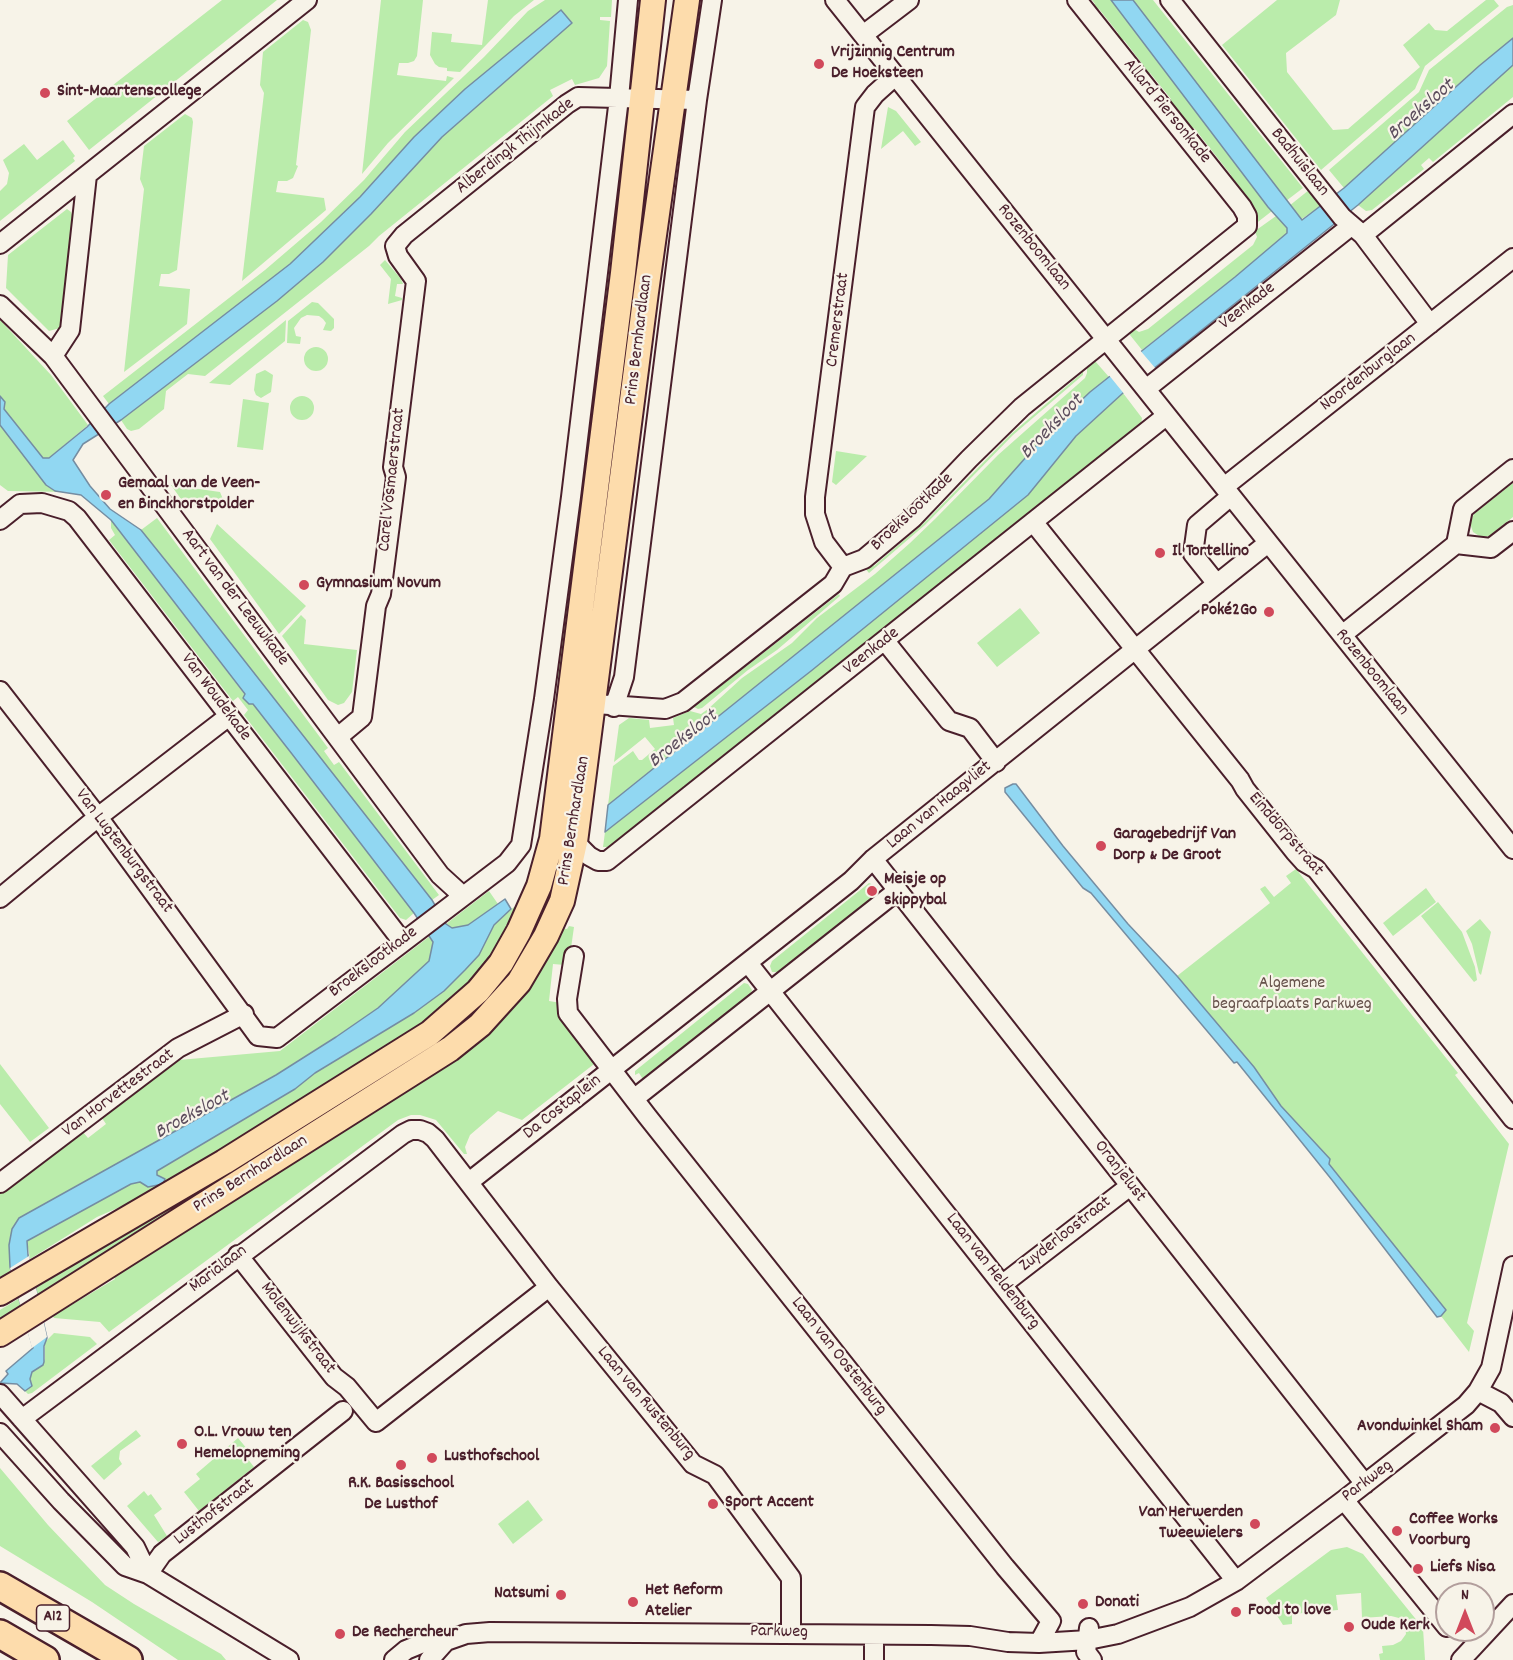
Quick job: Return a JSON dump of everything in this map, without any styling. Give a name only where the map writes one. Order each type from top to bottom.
[{"type":"highway","name":"A12","points":[[0,1586],[128,1660]]},
{"type":"highway","name":"A12","points":[[0,1634],[45,1660]]},
{"type":"main road","name":"Prins Bernhardlaan","points":[[16,1284],[224,1162],[430,1034],[478,991],[501,963],[523,922],[539,886],[552,839],[620,296],[630,99],[653,0]]},
{"type":"main road","name":"Prins Bernhardlaan","points":[[0,1334],[417,1071],[480,1025],[519,982],[546,936],[562,901],[604,706],[646,292],[686,99],[684,27],[687,0]]},
{"type":"street","points":[[0,244],[307,0]]},
{"type":"street","name":"Prins Bernhardlaan","points":[[507,863],[521,845],[630,99],[628,0]]},
{"type":"street","name":"Prins Bernhardlaan","points":[[686,99],[704,55],[712,0]]},
{"type":"street","name":"Rozenboomlaan","points":[[835,0],[1513,849]]},
{"type":"street","points":[[863,35],[909,0]]},
{"type":"street","name":"Allard Piersonkade","points":[[1077,0],[1242,207],[1247,216],[1247,226]]},
{"type":"street","name":"Badhuislaan","points":[[1170,0],[1430,324]]},
{"type":"street","points":[[684,27],[704,55]]},
{"type":"street","name":"Cremerstraat","points":[[843,567],[825,542],[819,529],[815,514],[815,497],[865,107],[875,94],[895,76]]},
{"type":"street","name":"Alberdingk Thijmkade","points":[[416,282],[398,256],[395,246],[404,235],[567,104],[578,97],[686,99]]},
{"type":"street","name":"Veenkade","points":[[1144,386],[1352,226],[1513,114]]},
{"type":"street","points":[[53,356],[70,330],[87,175]]},
{"type":"street","name":"Broekslootkade","points":[[544,699],[665,710],[683,702],[833,584],[843,567],[864,559],[914,518],[1022,407],[1111,346],[1247,226]]},
{"type":"street","name":"Noordenburglaan","points":[[1228,491],[1513,258]]},
{"type":"street","name":"Carel Vosmaerstraat","points":[[338,737],[362,717],[396,477],[393,467],[416,282]]},
{"type":"street","name":"Aart van der Leeuwkade","points":[[0,304],[53,356],[440,875],[455,901]]},
{"type":"street","name":"Veenkade","points":[[575,842],[589,856],[598,861],[607,861],[1166,416]]},
{"type":"street","points":[[1341,635],[1456,544],[1463,509],[1513,469]]},
{"type":"street","points":[[1217,584],[1193,554],[1197,525],[1228,491]]},
{"type":"street","name":"Van Woudekade","points":[[2,515],[20,504],[42,503],[69,511],[77,518],[229,716],[408,937]]},
{"type":"street","name":"Einddorpstraat","points":[[1034,523],[1295,852],[1304,862],[1316,869],[1513,1119]]},
{"type":"street","points":[[1456,544],[1491,548],[1513,531]]},
{"type":"street","name":"Laan van Haagvliet","points":[[613,1070],[851,881],[873,859],[1268,543]]},
{"type":"street","points":[[885,641],[949,721],[970,728],[996,762]]},
{"type":"street","name":"Van Lugtenburgstraat","points":[[0,691],[98,817],[244,1014]]},
{"type":"street","points":[[0,898],[98,817],[229,716]]},
{"type":"street","name":"Prins Bernhardlaan","points":[[521,845],[546,863]]},
{"type":"street","name":"Oranjelust","points":[[873,859],[1365,1484]]},
{"type":"street","name":"Broekslootkade","points":[[244,1014],[258,1036],[277,1038],[507,863]]},
{"type":"street","points":[[634,1098],[897,891]]},
{"type":"street","name":"Da Costaplein","points":[[469,1182],[613,1070],[568,1013],[567,999],[574,956]]},
{"type":"street","name":"Laan van Heldenburg","points":[[748,963],[1236,1581]]},
{"type":"street","name":"Van Horvettestraat","points":[[0,1183],[177,1048],[244,1014]]},
{"type":"street","name":"Laan van Oostenburg","points":[[613,1070],[1005,1567],[1051,1621],[1043,1636]]},
{"type":"street","name":"Marialaan","points":[[22,1419],[238,1255],[411,1130],[428,1133],[435,1139],[469,1182]]},
{"type":"street","name":"Laan van Rustenburg","points":[[469,1182],[549,1287],[693,1464],[715,1475],[791,1578],[790,1633]]},
{"type":"street","name":"Zuyderloostraat","points":[[1002,1284],[1130,1186]]},
{"type":"street","name":"Molenwijkstraat","points":[[238,1255],[334,1377],[347,1387],[350,1406]]},
{"type":"street","name":"Parkweg","points":[[394,1660],[406,1650],[423,1643],[446,1641],[466,1634],[490,1632],[970,1636],[1008,1631],[1043,1636],[1089,1633],[1116,1624],[1136,1626],[1190,1607],[1236,1581],[1467,1405],[1491,1368],[1513,1266]]},
{"type":"street","points":[[350,1406],[376,1422],[549,1287]]},
{"type":"street","points":[[1478,1391],[1501,1403],[1513,1417]]},
{"type":"street","points":[[2,1396],[135,1547],[148,1574]]},
{"type":"street","name":"Lusthofstraat","points":[[148,1574],[162,1554],[350,1406]]},
{"type":"street","points":[[0,1433],[61,1501],[125,1566],[148,1574],[293,1660]]},
{"type":"street","points":[[1344,1500],[1435,1612]]},
{"type":"street","points":[[1456,1642],[1465,1656],[1513,1604]]},
{"type":"street","points":[[1089,1633],[1086,1652],[1092,1660]]},
{"type":"street","points":[[874,1635],[874,1660]]},
{"type":"street","points":[[429,1660],[446,1641]]},
{"type":"green space","points":[[222,0],[277,0],[89,150],[67,121]]},
{"type":"green space","points":[[381,0],[423,0],[417,56],[414,61],[399,63],[397,75],[446,81],[447,76],[454,78],[388,143],[362,174]]},
{"type":"green space","points":[[488,0],[534,0],[514,16],[460,72],[447,71],[447,68],[435,64],[430,55],[432,32],[452,34],[451,42],[482,45]]},
{"type":"green space","points":[[545,0],[612,0],[611,17],[600,17],[600,20],[610,21],[607,66],[599,78],[575,85],[572,79],[550,90],[553,96],[369,246],[205,376],[188,374],[166,391],[164,409],[139,429],[131,431],[127,429],[121,420],[277,301],[323,262],[442,137],[572,22],[561,11],[414,137],[360,197],[290,264],[109,404],[103,396],[265,270],[321,222],[364,180],[405,132],[484,57],[528,11]]},
{"type":"green space","points":[[1092,0],[1111,0],[1272,211],[1254,225],[1226,180],[1231,175],[1194,128],[1188,132],[1166,104],[1171,99],[1150,73],[1144,77],[1138,69],[1143,65],[1124,40],[1118,44],[1113,38],[1118,33],[1099,9],[1094,13],[1089,8],[1095,4]]},
{"type":"green space","points":[[1133,0],[1153,0],[1303,188],[1286,201]]},
{"type":"green space","points":[[1277,0],[1340,0],[1336,15],[1286,53],[1287,72],[1333,130],[1348,129],[1420,67],[1403,45],[1429,23],[1435,30],[1447,31],[1486,0],[1494,0],[1499,6],[1425,66],[1415,89],[1321,170],[1222,45]]},
{"type":"green space","points":[[1513,5],[1513,38],[1344,188],[1329,170],[1419,92],[1429,70],[1507,7]]},
{"type":"green space","points":[[303,20],[308,22],[311,30],[296,165],[298,166],[293,178],[278,181],[276,192],[324,198],[326,210],[242,281],[264,93],[260,85],[263,52]]},
{"type":"green space","points":[[1513,65],[1513,97],[1433,162],[1429,158],[1421,165],[1424,169],[1372,210],[1366,211],[1358,205]]},
{"type":"green space","points":[[888,107],[896,111],[921,142],[915,146],[903,131],[881,149]]},
{"type":"green space","points":[[630,110],[632,112],[564,680],[554,679],[627,112]]},
{"type":"green space","points":[[185,114],[192,118],[193,122],[177,270],[169,274],[161,274],[159,286],[190,289],[187,324],[124,372],[144,189],[140,179],[144,146]]},
{"type":"green space","points":[[63,140],[75,156],[73,158],[75,161],[0,221],[0,191],[7,184],[9,173],[3,160],[24,144],[37,160]]},
{"type":"green space","points":[[1309,190],[1321,206],[1300,220],[1289,206]]},
{"type":"green space","points":[[67,209],[74,220],[60,328],[49,331],[6,288],[8,255]]},
{"type":"green space","points":[[1276,216],[1288,228],[1287,233],[1142,350],[1130,335],[1130,331],[1134,329],[1139,332],[1148,329],[1253,245],[1257,237],[1255,231]]},
{"type":"green space","points":[[385,260],[403,284],[397,284],[395,296],[402,300],[388,304],[391,279],[380,265]]},
{"type":"green space","points":[[312,302],[318,303],[334,319],[334,328],[331,331],[323,330],[326,323],[323,319],[319,316],[307,315],[301,318],[294,328],[296,336],[301,337],[300,344],[287,343],[288,321]]},
{"type":"green space","points":[[0,320],[51,375],[88,425],[49,458],[43,458],[4,409],[5,402],[0,396]]},
{"type":"green space","points":[[286,320],[285,341],[230,385],[209,383]]},
{"type":"green space","points":[[316,347],[324,351],[328,359],[324,367],[316,371],[308,367],[304,359],[308,351]]},
{"type":"green space","points":[[1095,361],[1109,377],[1050,430],[989,499],[608,805],[613,766],[633,751],[639,760],[642,760],[655,749],[645,737],[614,762],[619,725],[629,718],[649,720],[650,728],[674,725],[673,718],[690,711],[701,714],[708,709],[742,678],[792,643],[817,618],[875,574],[910,543],[998,455],[1085,378],[1087,364]]},
{"type":"green space","points":[[1083,367],[1083,375],[1013,435],[925,525],[869,573],[863,566],[870,561],[874,566],[924,523],[1011,434],[1082,373],[1078,368]]},
{"type":"green space","points":[[265,370],[273,375],[271,392],[261,398],[254,390],[256,374]]},
{"type":"green space","points":[[1123,393],[1142,418],[1141,424],[609,847],[603,847],[605,832],[811,671],[1028,495],[1076,436]]},
{"type":"green space","points":[[297,396],[307,396],[314,403],[314,413],[307,420],[297,420],[290,413],[290,403]]},
{"type":"green space","points":[[243,399],[269,403],[263,450],[237,447]]},
{"type":"green space","points":[[0,425],[46,485],[55,491],[69,492],[8,491],[0,485]]},
{"type":"green space","points":[[836,451],[867,456],[836,485],[832,482]]},
{"type":"green space","points":[[1513,483],[1513,517],[1489,536],[1481,537],[1473,532],[1470,523],[1474,514]]},
{"type":"green space","points":[[171,485],[220,492],[225,504],[204,507],[187,504]]},
{"type":"green space","points":[[157,518],[328,748],[324,751],[334,765],[339,762],[439,895],[432,900],[141,530]]},
{"type":"green space","points":[[111,520],[245,695],[249,704],[253,704],[414,913],[406,920],[400,918],[244,715],[248,710],[238,697],[233,701],[109,540],[115,535],[111,528]]},
{"type":"green space","points":[[217,524],[306,606],[279,634],[210,539]]},
{"type":"green space","points":[[839,594],[840,596],[777,650],[748,670],[702,708],[694,707]]},
{"type":"green space","points":[[1020,608],[1040,633],[997,667],[977,643]]},
{"type":"green space","points":[[301,615],[306,620],[304,644],[357,650],[352,692],[344,703],[338,705],[328,700],[282,636]]},
{"type":"green space","name":"Algemene begraafplaats Parkweg","points":[[1296,869],[1458,1073],[1455,1075],[1509,1144],[1467,1323],[1474,1331],[1469,1352],[1441,1316],[1442,1311],[1177,976],[1270,903],[1260,889],[1265,886],[1274,897],[1291,883],[1286,876]]},
{"type":"green space","points":[[869,883],[878,887],[875,897],[780,972],[772,972],[770,966],[772,961]]},
{"type":"green space","points":[[1426,888],[1436,902],[1393,936],[1383,923]]},
{"type":"green space","points":[[489,891],[498,904],[468,925],[452,928],[446,924]]},
{"type":"green space","points":[[1438,902],[1462,932],[1475,967],[1477,980],[1474,982],[1421,916]]},
{"type":"green space","points":[[514,907],[519,909],[490,960],[474,980],[430,1022],[159,1190],[97,1217],[30,1259],[27,1241],[131,1184],[140,1182],[148,1187],[157,1171],[295,1089],[315,1073],[414,1013],[444,991],[465,970],[479,955],[494,925]]},
{"type":"green space","points":[[1480,919],[1491,932],[1481,975],[1466,931]]},
{"type":"green space","points":[[569,926],[574,927],[571,948],[565,965],[553,964],[549,1001],[561,1003],[598,1061],[522,1120],[498,1111],[470,1135],[465,1147],[467,1154],[464,1154],[436,1120],[411,1115],[398,1120],[109,1332],[100,1322],[54,1318],[51,1313],[63,1310],[115,1279],[112,1271],[450,1061],[561,928],[567,929]]},
{"type":"green space","points":[[529,934],[534,936],[513,971],[488,1002],[452,1035],[0,1320],[0,1310],[426,1049]]},
{"type":"green space","points":[[430,936],[433,942],[430,961],[378,1008],[336,1037],[276,1075],[19,1218],[12,1229],[9,1245],[10,1271],[0,1278],[0,1194],[83,1132],[88,1138],[106,1124],[102,1118],[179,1060],[280,1051]]},
{"type":"green space","points":[[744,983],[748,984],[752,990],[749,997],[644,1081],[639,1073],[635,1075],[635,1071]]},
{"type":"green space","points":[[0,1064],[49,1128],[30,1142],[0,1104]]},
{"type":"green space","points":[[54,1333],[90,1337],[97,1344],[28,1394],[25,1391],[32,1386],[30,1375],[34,1369],[40,1367],[45,1359],[45,1342]]},
{"type":"green space","points":[[136,1430],[141,1436],[120,1451],[119,1459],[122,1464],[104,1480],[91,1466]]},
{"type":"green space","points":[[238,1438],[248,1450],[244,1454],[254,1467],[199,1511],[184,1492],[200,1479],[196,1474]]},
{"type":"green space","points":[[0,1468],[48,1525],[105,1585],[221,1654],[226,1660],[178,1660],[92,1602],[0,1546]]},
{"type":"green space","points":[[144,1491],[148,1496],[151,1494],[162,1509],[154,1515],[167,1536],[158,1542],[127,1506]]},
{"type":"green space","points":[[528,1500],[543,1520],[513,1544],[498,1524]]},
{"type":"green space","points":[[1347,1547],[1363,1554],[1423,1628],[1425,1660],[1380,1660],[1379,1654],[1383,1653],[1382,1646],[1393,1645],[1401,1641],[1406,1634],[1405,1625],[1399,1618],[1391,1616],[1362,1618],[1361,1593],[1336,1595],[1338,1610],[1292,1614],[1292,1624],[1283,1625],[1266,1598],[1331,1550]]},
{"type":"water","name":"Broeksloot","points":[[1111,0],[1133,0],[1302,220],[1344,188],[1513,38],[1513,65],[1358,205],[1123,393],[1076,436],[1028,495],[811,671],[605,832],[608,805],[989,499],[1050,430],[1090,392],[1287,233],[1287,228],[1268,207]]},
{"type":"water","points":[[561,10],[572,23],[442,137],[323,262],[277,301],[121,420],[83,444],[73,460],[90,486],[110,509],[141,530],[182,581],[432,900],[446,924],[452,928],[468,925],[505,899],[511,909],[494,925],[479,955],[444,991],[414,1013],[315,1073],[295,1089],[157,1171],[157,1175],[165,1179],[163,1184],[148,1187],[140,1182],[131,1184],[27,1241],[28,1255],[47,1338],[44,1346],[44,1362],[32,1372],[30,1379],[32,1386],[25,1391],[17,1384],[0,1383],[8,1374],[6,1371],[33,1348],[10,1267],[9,1245],[12,1229],[19,1218],[276,1075],[336,1037],[378,1008],[429,961],[433,942],[414,913],[292,754],[253,704],[249,704],[243,698],[245,694],[111,520],[81,495],[55,491],[46,485],[0,425],[0,396],[5,402],[4,409],[43,458],[49,458],[87,427],[109,404],[290,264],[360,197],[414,137],[465,89]]},
{"type":"water","points":[[1016,784],[1063,846],[1128,924],[1177,976],[1254,1067],[1281,1106],[1330,1159],[1329,1164],[1446,1310],[1441,1316],[1437,1317],[1332,1180],[1237,1062],[1234,1063],[1091,893],[1083,888],[1005,792],[1005,788]]},
{"type":"pier","points":[[1139,349],[1156,369],[1125,395],[1108,374]]},
{"type":"pier","points":[[29,1256],[47,1337],[32,1348],[10,1268]]},
{"type":"place","name":"Vrijzinnig Centrum De Hoeksteen","points":[[819,64]]},
{"type":"place","name":"Sint-Maartenscollege","points":[[45,93]]},
{"type":"place","name":"Gemaal van de Veen- en Binckhorstpolder","points":[[106,495]]},
{"type":"place","name":"Il Tortellino","points":[[1160,553]]},
{"type":"place","name":"Gymnasium Novum","points":[[304,585]]},
{"type":"place","name":"Poké2Go","points":[[1269,612]]},
{"type":"place","name":"Garagebedrijf Van Dorp & De Groot","points":[[1101,846]]},
{"type":"place","name":"Meisje op skippybal","points":[[872,891]]},
{"type":"place","name":"Avondwinkel Sham","points":[[1495,1428]]},
{"type":"place","name":"O.L. Vrouw ten Hemelopneming","points":[[182,1444]]},
{"type":"place","name":"Lusthofschool","points":[[432,1458]]},
{"type":"place","name":"R.K. Basisschool De Lusthof","points":[[401,1465]]},
{"type":"place","name":"Sport Accent","points":[[713,1504]]},
{"type":"place","name":"Van Herwerden Tweewielers","points":[[1255,1524]]},
{"type":"place","name":"Coffee Works Voorburg","points":[[1397,1531]]},
{"type":"place","name":"Liefs Nisa","points":[[1418,1569]]},
{"type":"place","name":"Natsumi","points":[[561,1595]]},
{"type":"place","name":"Het Reform Atelier","points":[[633,1602]]},
{"type":"place","name":"Donati","points":[[1083,1604]]},
{"type":"place","name":"Food to love","points":[[1236,1612]]},
{"type":"place","name":"Oude Kerk","points":[[1349,1627]]},
{"type":"place","name":"De Rechercheur","points":[[340,1634]]}]
